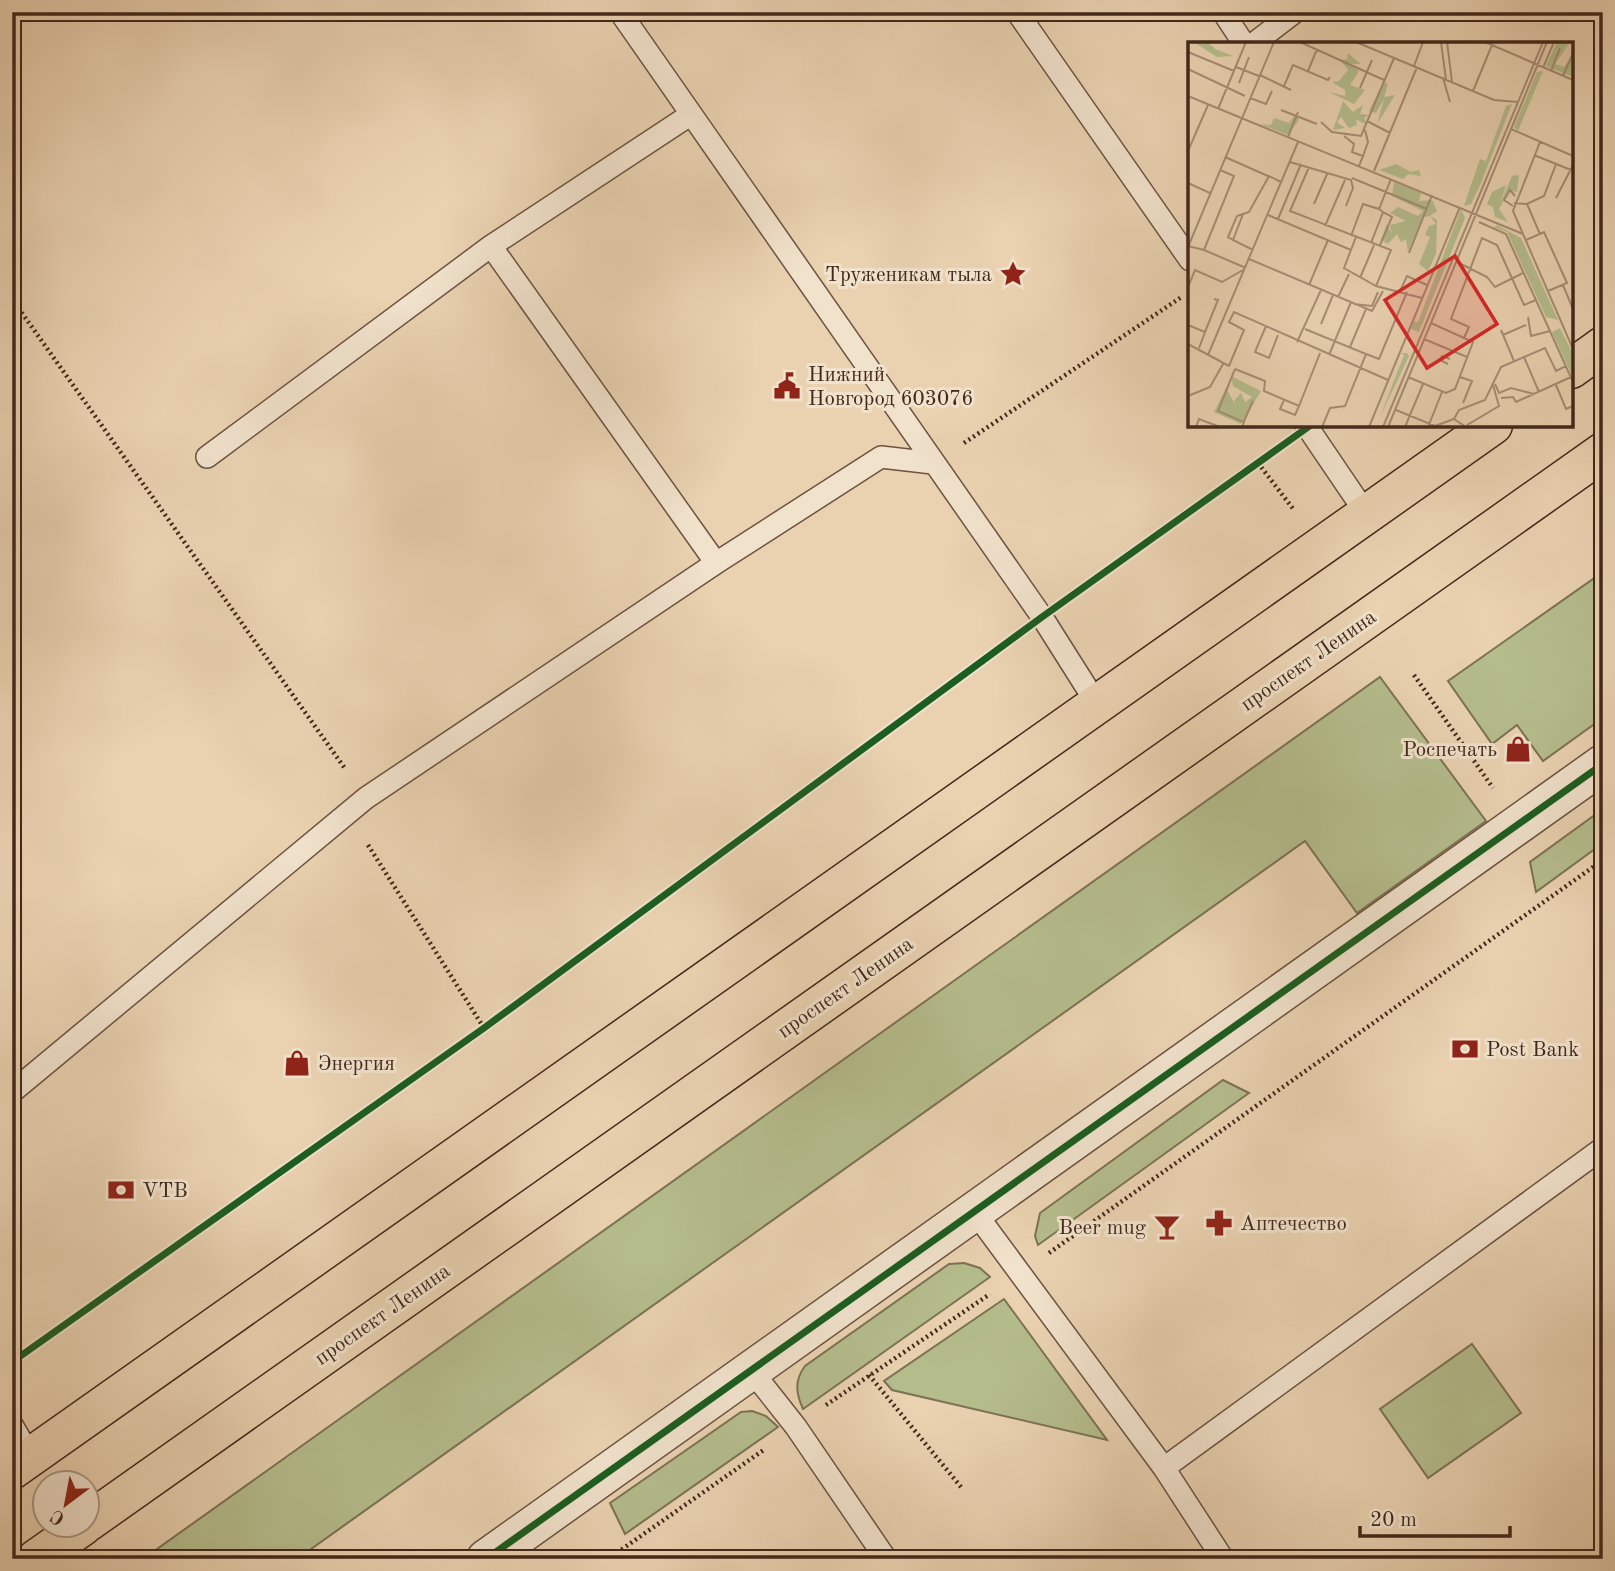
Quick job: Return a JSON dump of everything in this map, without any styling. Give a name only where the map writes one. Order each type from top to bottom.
[{"type":"main road","points":[[1573,368],[1603,346]]},
{"type":"main road","points":[[19,1451],[1097,704],[1490,427]]},
{"type":"main road","name":"проспект Ленина","points":[[102,1512],[1603,452]]},
{"type":"main road","name":"проспект Ленина","points":[[36,1559],[63,1540]]},
{"type":"street","points":[[485,1559],[1603,764]]},
{"type":"lane","points":[[620,12],[1042,617],[1097,704]]},
{"type":"lane","points":[[1017,12],[1188,257]]},
{"type":"lane","points":[[1223,12],[1243,42]]},
{"type":"lane","points":[[1256,42],[1295,12]]},
{"type":"lane","points":[[207,457],[491,246],[690,115]]},
{"type":"lane","points":[[491,246],[716,563]]},
{"type":"lane","points":[[1307,427],[1367,515]]},
{"type":"lane","points":[[12,1092],[366,798],[716,563],[881,457],[933,463]]},
{"type":"lane","points":[[1164,1468],[1603,1148]]},
{"type":"lane","points":[[974,1211],[1164,1468],[1223,1559]]},
{"type":"lane","points":[[751,1370],[796,1427],[886,1559]]},
{"type":"path","points":[[933,463],[1188,292]]},
{"type":"path","points":[[12,299],[366,798],[358,830],[484,1028]]},
{"type":"path","points":[[1246,471],[1307,427]]},
{"type":"path","points":[[1258,463],[1298,517]]},
{"type":"path","points":[[1414,674],[1460,741]]},
{"type":"path","points":[[608,1559],[1020,1273],[1603,860]]},
{"type":"path","points":[[473,1036],[495,1020]]},
{"type":"path","points":[[869,1376],[961,1486]]},
{"type":"green space","points":[[1603,572],[1603,723],[1600,720],[1543,761],[1517,725],[1492,744],[1448,681]]},
{"type":"green space","points":[[1380,677],[1486,821],[1357,913],[1305,841],[297,1559],[143,1559]]},
{"type":"green space","points":[[1603,809],[1603,843],[1536,892],[1530,862]]},
{"type":"green space","points":[[1223,1080],[1249,1093],[1038,1245],[1035,1236],[1040,1213]]},
{"type":"green space","points":[[964,1263],[980,1268],[990,1277],[803,1409],[797,1387],[805,1366],[949,1264]]},
{"type":"green space","points":[[1004,1299],[1107,1440],[892,1390],[884,1381]]},
{"type":"green space","points":[[1472,1344],[1521,1413],[1428,1478],[1380,1409]]},
{"type":"green space","points":[[752,1411],[766,1416],[778,1427],[625,1534],[610,1503],[741,1412]]},
{"type":"cycle path","points":[[12,1362],[484,1028],[1042,617],[1308,427]]},
{"type":"cycle path","points":[[486,1559],[1603,764]]},
{"type":"place","name":"Труженикам тыла","points":[[1013,274]]},
{"type":"place","name":"Нижний Новгород 603076","points":[[787,386]]},
{"type":"place","name":"Роспечать","points":[[1518,749]]},
{"type":"place","name":"Post Bank","points":[[1465,1049]]},
{"type":"place","name":"Энергия","points":[[297,1063]]},
{"type":"place","name":"VTB","points":[[121,1190]]},
{"type":"place","name":"Аптечество","points":[[1219,1223]]},
{"type":"place","name":"Beer mug","points":[[1167,1227]]}]
